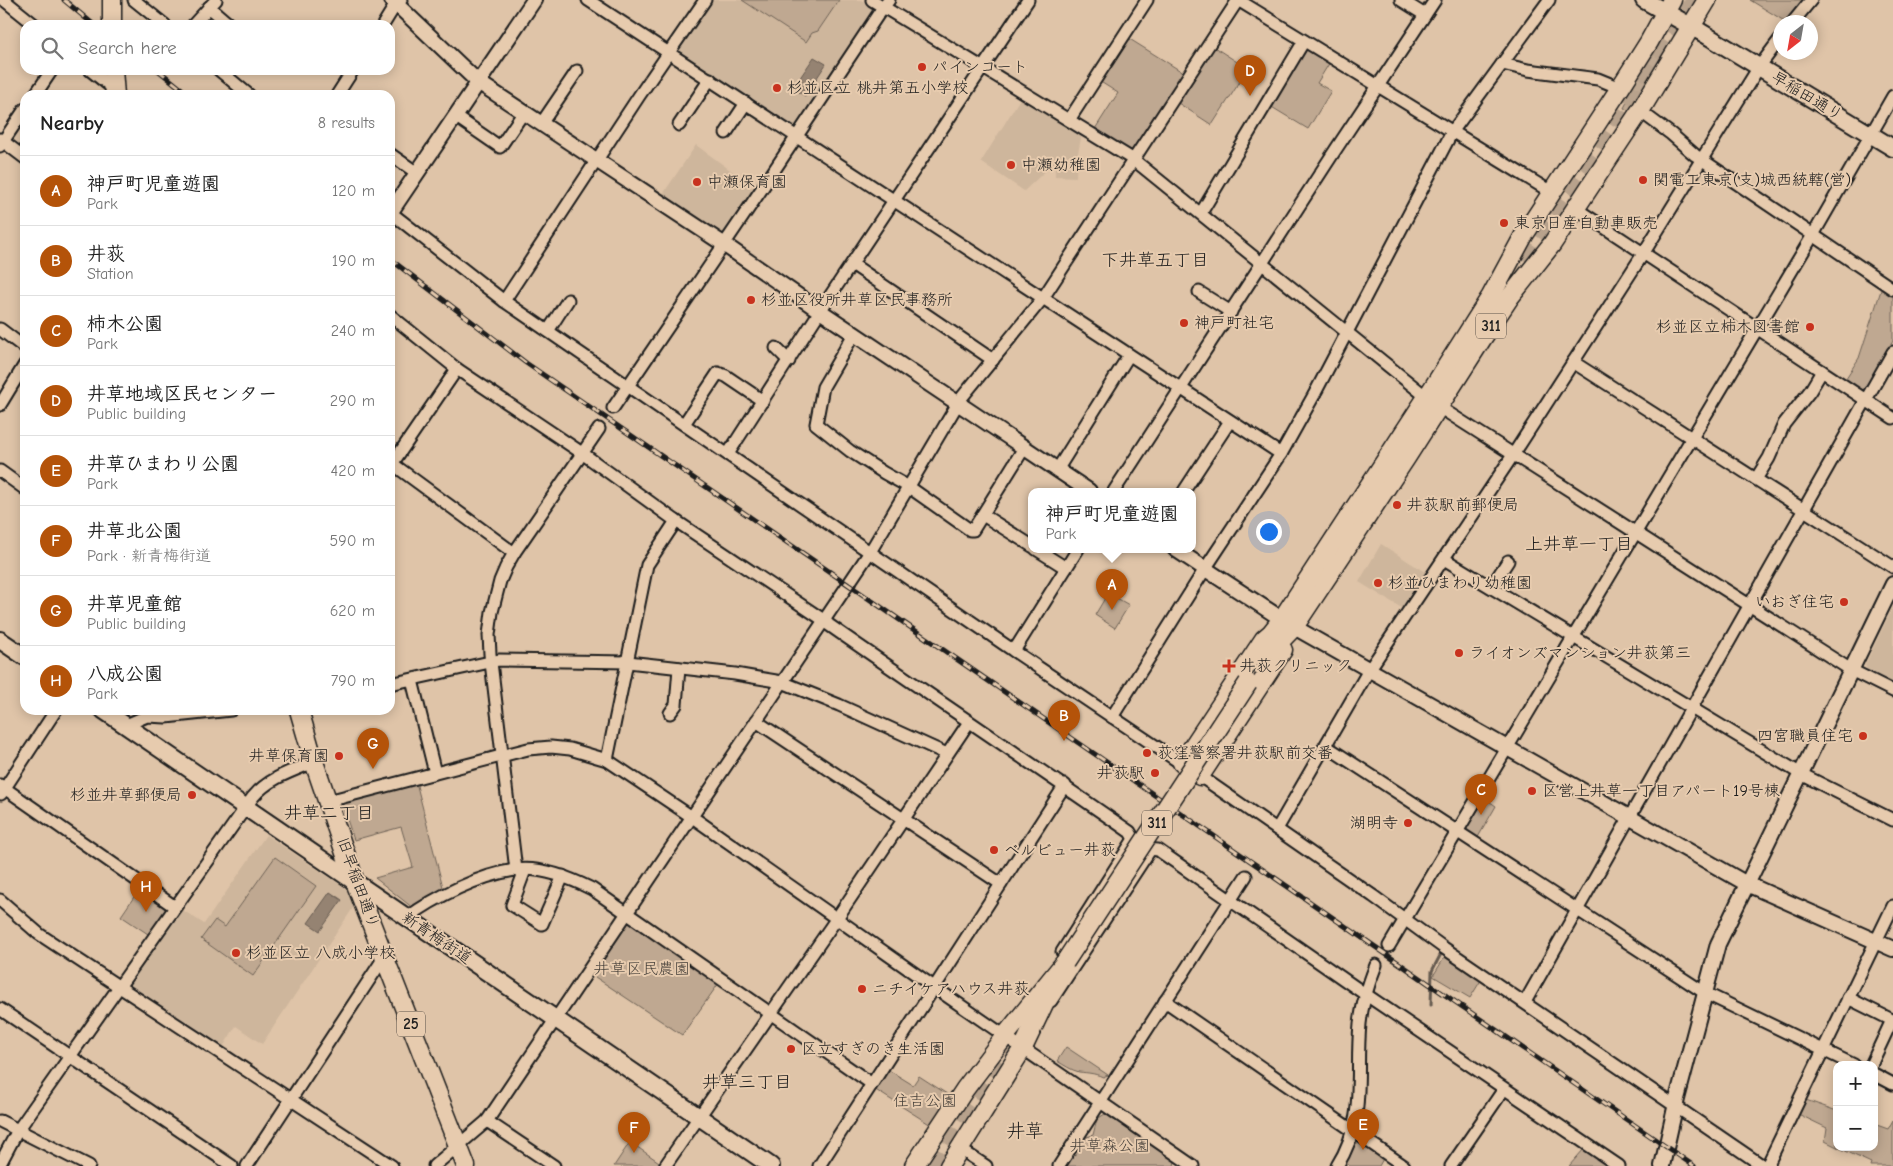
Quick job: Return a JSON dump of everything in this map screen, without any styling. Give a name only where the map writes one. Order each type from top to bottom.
[{"type":"main road","points":[[112,0],[112,20]]},
{"type":"main road","name":"早稲田通り","points":[[1644,0],[1669,6],[1691,26],[1893,148]]},
{"type":"main road","name":"311","points":[[949,1166],[1003,1079],[1019,1035],[1065,962],[1433,402],[1510,297],[1552,244],[1640,111],[1707,0]]},
{"type":"main road","name":"311","points":[[1433,402],[1524,235],[1620,88],[1669,6]]},
{"type":"main road","points":[[1649,42],[1665,45],[1673,56]]},
{"type":"main road","points":[[113,75],[114,90]]},
{"type":"main road","points":[[1182,763],[1264,639],[1288,623]]},
{"type":"main road","points":[[1200,776],[1286,645],[1288,623]]},
{"type":"main road","points":[[0,640],[20,654]]},
{"type":"main road","name":"新青梅街道","points":[[111,715],[771,1166]]},
{"type":"main road","name":"旧早稲田通り","points":[[300,715],[314,762],[355,882],[466,1166]]},
{"type":"main road","name":"311","points":[[914,1166],[965,1089],[983,1066],[1019,1035]]},
{"type":"main road","points":[[983,1066],[991,1065],[998,1067],[1003,1079]]},
{"type":"street","points":[[4,0],[29,20]]},
{"type":"street","points":[[134,0],[145,4],[160,20]]},
{"type":"street","points":[[395,205],[534,0]]},
{"type":"street","points":[[588,0],[1281,454]]},
{"type":"street","points":[[504,301],[596,160],[705,0]]},
{"type":"street","points":[[872,0],[886,4],[983,68],[1134,160],[1433,402],[1851,670],[1893,691]]},
{"type":"street","points":[[728,454],[820,311],[1028,0]]},
{"type":"street","points":[[1069,120],[1147,0]]},
{"type":"street","points":[[434,1166],[488,1120],[555,1018],[825,621],[870,552],[958,404],[1043,298],[1238,0],[1551,192]]},
{"type":"street","points":[[1401,0],[1425,16]]},
{"type":"street","points":[[1116,488],[1435,0]]},
{"type":"street","points":[[1112,717],[1205,569],[1281,454],[1452,132],[1549,0]]},
{"type":"street","points":[[1799,15],[1811,0]]},
{"type":"street","points":[[386,20],[396,1],[478,82],[724,244],[820,311],[1085,488]]},
{"type":"street","points":[[197,20],[212,3],[226,20]]},
{"type":"street","points":[[613,408],[886,4]]},
{"type":"street","points":[[1201,213],[1304,41]]},
{"type":"street","points":[[1277,829],[1369,670],[1573,362],[1703,159],[1758,67],[1773,48]]},
{"type":"street","points":[[1502,64],[1528,70],[1598,79],[1620,88]]},
{"type":"street","points":[[541,124],[577,71]]},
{"type":"street","points":[[38,90],[49,75]]},
{"type":"street","points":[[95,75],[112,90]]},
{"type":"street","points":[[225,75],[243,90]]},
{"type":"street","points":[[340,90],[351,75]]},
{"type":"street","points":[[679,125],[710,79]]},
{"type":"street","points":[[1389,946],[1813,235],[1893,96]]},
{"type":"street","points":[[726,133],[746,103]]},
{"type":"street","points":[[1640,111],[1703,159],[1893,289]]},
{"type":"street","points":[[455,116],[500,147],[524,112]]},
{"type":"street","points":[[20,117],[1,142],[20,155]]},
{"type":"street","points":[[395,158],[417,173]]},
{"type":"street","points":[[1575,208],[1893,418]]},
{"type":"street","points":[[395,216],[504,301],[1014,651],[1182,763],[1675,1107],[1763,1166]]},
{"type":"street","points":[[852,264],[993,360]]},
{"type":"street","points":[[1199,292],[1231,312]]},
{"type":"street","points":[[548,331],[568,300]]},
{"type":"street","points":[[395,319],[457,369],[582,453],[676,521],[825,621],[969,722],[1066,786],[1130,832],[1134,839],[1150,850],[1158,850],[1365,994],[1620,1166]]},
{"type":"street","points":[[0,329],[20,344]]},
{"type":"street","points":[[854,334],[823,387],[816,424],[850,451],[909,487],[970,530],[973,530],[1024,448]]},
{"type":"street","points":[[776,348],[789,361]]},
{"type":"street","points":[[1526,1002],[1893,352]]},
{"type":"street","points":[[1058,470],[1129,355]]},
{"type":"street","points":[[1573,362],[1893,567]]},
{"type":"street","points":[[395,458],[457,369]]},
{"type":"street","points":[[1756,479],[1769,458],[1784,424],[1810,391],[1822,370]]},
{"type":"street","points":[[0,405],[20,372]]},
{"type":"street","points":[[684,424],[718,373],[726,376],[763,401]]},
{"type":"street","points":[[1186,488],[1230,421]]},
{"type":"street","points":[[563,876],[542,924],[512,905],[520,870],[502,755],[489,635],[495,596],[514,553],[599,429]]},
{"type":"street","points":[[395,467],[514,553]]},
{"type":"street","points":[[0,471],[20,485]]},
{"type":"street","points":[[983,515],[1028,543]]},
{"type":"street","points":[[607,760],[646,565],[676,521]]},
{"type":"street","points":[[1042,553],[1066,568]]},
{"type":"street","points":[[1014,651],[1075,553]]},
{"type":"street","points":[[1181,553],[1288,623],[1506,749],[1747,884],[1893,950]]},
{"type":"street","points":[[1444,559],[1801,774],[1893,820]]},
{"type":"street","points":[[1491,588],[1508,562]]},
{"type":"street","points":[[1662,1166],[1675,1107],[1718,944],[1893,584]]},
{"type":"street","points":[[395,683],[499,660],[628,662],[735,674],[782,682],[839,705],[947,754]]},
{"type":"street","points":[[670,713],[676,705],[678,668]]},
{"type":"street","points":[[412,680],[435,773]]},
{"type":"street","points":[[53,715],[1,790],[175,907]]},
{"type":"street","points":[[126,725],[147,716],[166,717],[185,715]]},
{"type":"street","points":[[756,721],[1001,884]]},
{"type":"street","points":[[665,1166],[837,918],[969,722]]},
{"type":"street","points":[[1326,746],[1704,993],[1846,1061]]},
{"type":"street","points":[[328,801],[528,749],[550,747],[579,750],[607,760],[692,816],[934,987],[1019,1035],[1100,1102],[1193,1166]]},
{"type":"street","points":[[0,1164],[18,1130],[246,806],[265,784],[314,762]]},
{"type":"street","points":[[819,1166],[1066,786]]},
{"type":"street","points":[[1019,1035],[1134,839]]},
{"type":"street","points":[[1019,1035],[1150,850]]},
{"type":"street","points":[[407,918],[418,910],[475,881],[520,870],[563,876],[592,889],[627,912],[872,1084]]},
{"type":"street","points":[[1059,1166],[1246,876]]},
{"type":"street","points":[[0,900],[39,934],[392,1166]]},
{"type":"street","points":[[1767,1166],[1893,906]]},
{"type":"street","points":[[247,1166],[385,956]]},
{"type":"street","points":[[1337,1166],[1354,1132],[1359,1096],[1360,1025],[1365,994],[1376,965]]},
{"type":"street","points":[[1848,998],[1892,1020],[1873,1061]]},
{"type":"street","points":[[1165,1001],[1404,1166]]},
{"type":"street","points":[[0,1008],[232,1166]]},
{"type":"street","points":[[1878,1076],[1893,1084]]},
{"type":"street","points":[[1452,1166],[1504,1089]]},
{"type":"street","points":[[488,1120],[554,1166]]},
{"type":"street","points":[[0,1121],[89,1166]]},
{"type":"street","points":[[960,1149],[986,1166]]},
{"type":"shaded area","name":"杉並区立 桃井第五小学校","points":[[711,0],[861,0],[872,6],[871,11],[795,127],[792,127],[677,50]]},
{"type":"shaded area","points":[[814,57],[826,64],[805,96],[793,88]]},
{"type":"shaded area","points":[[1021,97],[1082,133],[1077,158],[1076,177],[1055,176],[1055,162],[1024,191],[981,162]]},
{"type":"shaded area","points":[[696,145],[748,183],[753,189],[726,232],[722,232],[663,194]]},
{"type":"shaded area","points":[[1381,544],[1428,574],[1405,610],[1359,582]]},
{"type":"shaded area","points":[[1893,607],[1893,685],[1868,672],[1865,665]]},
{"type":"shaded area","name":"杉並区立 八成小学校","points":[[266,835],[351,892],[355,905],[262,1044],[236,1026],[223,1047],[130,986],[129,981],[181,909],[204,924]]},
{"type":"shaded area","points":[[330,892],[342,900],[320,931],[308,923]]},
{"type":"green space","points":[[742,0],[839,0],[818,31],[812,33],[806,42]]},
{"type":"green space","points":[[1750,0],[1804,0],[1792,15],[1775,15]]},
{"type":"green space","points":[[1128,38],[1184,73],[1131,152],[1095,129],[1118,93],[1099,81]]},
{"type":"green space","points":[[1214,47],[1248,69],[1212,125],[1178,103]]},
{"type":"green space","points":[[1310,49],[1330,62],[1317,83],[1331,91],[1308,129],[1270,106],[1303,50]]},
{"type":"green space","points":[[1654,50],[1662,50],[1666,56],[1631,112],[1624,108],[1629,98],[1632,84]]},
{"type":"green space","points":[[1882,287],[1893,295],[1893,341],[1863,394],[1844,381],[1859,358]]},
{"type":"green space","points":[[1108,593],[1129,605],[1115,628],[1095,615]]},
{"type":"green space","points":[[416,782],[444,891],[413,908],[375,878],[413,867],[401,827],[354,840],[341,802]]},
{"type":"green space","points":[[1483,797],[1496,806],[1477,839],[1466,833],[1467,825]]},
{"type":"green space","points":[[275,857],[316,886],[253,976],[201,939],[215,920],[225,927]]},
{"type":"green space","points":[[140,888],[170,908],[151,936],[121,916]]},
{"type":"green space","name":"井草区民農園","points":[[632,922],[719,983],[682,1035],[592,975],[627,923]]},
{"type":"green space","points":[[1446,955],[1483,977],[1470,998],[1433,976]]},
{"type":"green space","points":[[1066,1047],[1108,1075],[1103,1077],[1079,1072],[1057,1061]]},
{"type":"green space","name":"住吉公園","points":[[887,1069],[913,1085],[919,1076],[950,1096],[931,1125],[874,1089]]},
{"type":"green space","points":[[1803,1099],[1833,1110],[1833,1145],[1825,1141],[1827,1128],[1796,1113]]},
{"type":"green space","name":"井草森公園","points":[[1105,1114],[1115,1121],[1119,1117],[1133,1125],[1143,1139],[1151,1139],[1175,1161],[1174,1166],[1065,1166],[1083,1138],[1093,1135],[1097,1119]]},
{"type":"green space","points":[[1893,1120],[1893,1166],[1870,1166],[1871,1163],[1846,1151],[1878,1151],[1878,1125],[1888,1129]]},
{"type":"green space","points":[[1361,1141],[1384,1157],[1379,1166],[1350,1166],[1346,1163],[1355,1144]]},
{"type":"green space","points":[[630,1142],[662,1164],[661,1166],[614,1166]]},
{"type":"green space","points":[[1584,1149],[1610,1166],[1569,1166]]},
{"type":"waterway","points":[[1431,1005],[1432,971],[1443,950]]},
{"type":"tunnel","points":[[1528,263],[1615,132],[1695,0]]},
{"type":"tunnel","points":[[931,1166],[1021,1026]]},
{"type":"railway","points":[[64,0],[88,20]]},
{"type":"railway","points":[[164,75],[183,90]]},
{"type":"railway","points":[[395,263],[526,363],[1694,1166]]},
{"type":"place","name":"パインコート","points":[[922,67]]},
{"type":"place","name":"杉並区立 桃井第五小学校","points":[[777,88]]},
{"type":"place","name":"井草地域区民センター","points":[[1250,96]]},
{"type":"place","name":"中瀬幼稚園","points":[[1011,165]]},
{"type":"place","name":"関電工東京(支)城西統轄(営)","points":[[1643,180]]},
{"type":"place","name":"中瀬保育園","points":[[697,182]]},
{"type":"place","name":"東京日産自動車販売","points":[[1504,223]]},
{"type":"place","name":"杉並区役所井草区民事務所","points":[[751,300]]},
{"type":"place","name":"神戸町社宅","points":[[1184,323]]},
{"type":"place","name":"杉並区立柿木図書館","points":[[1810,327]]},
{"type":"place","name":"井荻駅前郵便局","points":[[1397,505]]},
{"type":"place","name":"杉並ひまわり幼稚園","points":[[1378,583]]},
{"type":"place","name":"いおぎ住宅","points":[[1844,602]]},
{"type":"place","name":"神戸町児童遊園","points":[[1112,610]]},
{"type":"place","name":"ライオンズマンション井荻第三","points":[[1459,653]]},
{"type":"place","name":"井荻クリニック","points":[[1229,666]]},
{"type":"place","name":"四宮職員住宅","points":[[1863,736]]},
{"type":"place","name":"井荻","points":[[1064,741]]},
{"type":"place","name":"荻窪警察署井荻駅前交番","points":[[1147,753]]},
{"type":"place","name":"井草保育園","points":[[339,756]]},
{"type":"place","name":"井草児童館","points":[[373,769]]},
{"type":"place","name":"井荻駅","points":[[1155,773]]},
{"type":"place","name":"区営上井草一丁目アパート19号棟","points":[[1532,791]]},
{"type":"place","name":"杉並井草郵便局","points":[[192,795]]},
{"type":"place","name":"柿木公園","points":[[1481,815]]},
{"type":"place","name":"湖明寺","points":[[1408,823]]},
{"type":"place","name":"ベルビュー井荻","points":[[994,850]]},
{"type":"place","name":"八成公園","points":[[146,912]]},
{"type":"place","name":"杉並区立 八成小学校","points":[[236,953]]},
{"type":"place","name":"ニチイケアハウス井荻","points":[[862,989]]},
{"type":"place","name":"区立すぎのき生活園","points":[[791,1049]]},
{"type":"place","name":"井草ひまわり公園","points":[[1363,1150]]},
{"type":"place","name":"井草北公園","points":[[634,1153]]},
{"type":"district","name":"下井草五丁目","points":[[1155,260]]},
{"type":"district","name":"上井草一丁目","points":[[1579,544]]},
{"type":"district","name":"井草二丁目","points":[[329,813]]},
{"type":"district","name":"井草三丁目","points":[[747,1082]]},
{"type":"district","name":"井草","points":[[1025,1131]]}]
